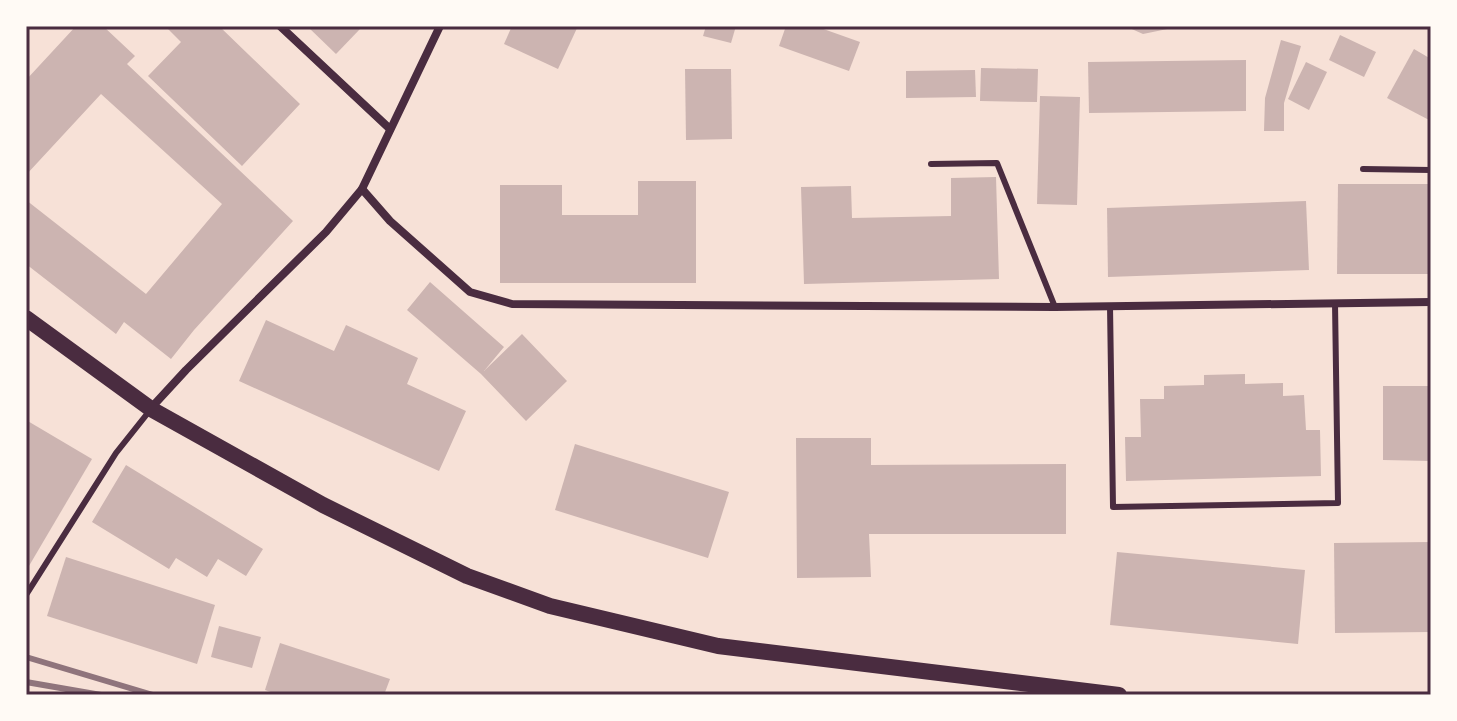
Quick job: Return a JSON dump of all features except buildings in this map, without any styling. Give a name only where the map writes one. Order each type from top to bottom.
[{"type":"main road","points":[[26,318],[151,409],[323,505],[467,576],[550,606],[718,646],[1119,695]]},
{"type":"street","points":[[280,26],[390,129]]},
{"type":"street","points":[[151,409],[186,370],[326,232],[362,189],[440,26]]},
{"type":"street","points":[[362,189],[390,221],[470,292],[512,304],[1055,307],[1431,302]]},
{"type":"lane","points":[[931,164],[997,163],[1055,307]]},
{"type":"lane","points":[[1363,169],[1431,170]]},
{"type":"lane","points":[[1110,306],[1113,507],[1338,503],[1335,303]]},
{"type":"lane","points":[[26,595],[116,453],[151,409]]},
{"type":"railway","points":[[26,657],[153,695]]},
{"type":"railway","points":[[26,682],[101,695]]}]
